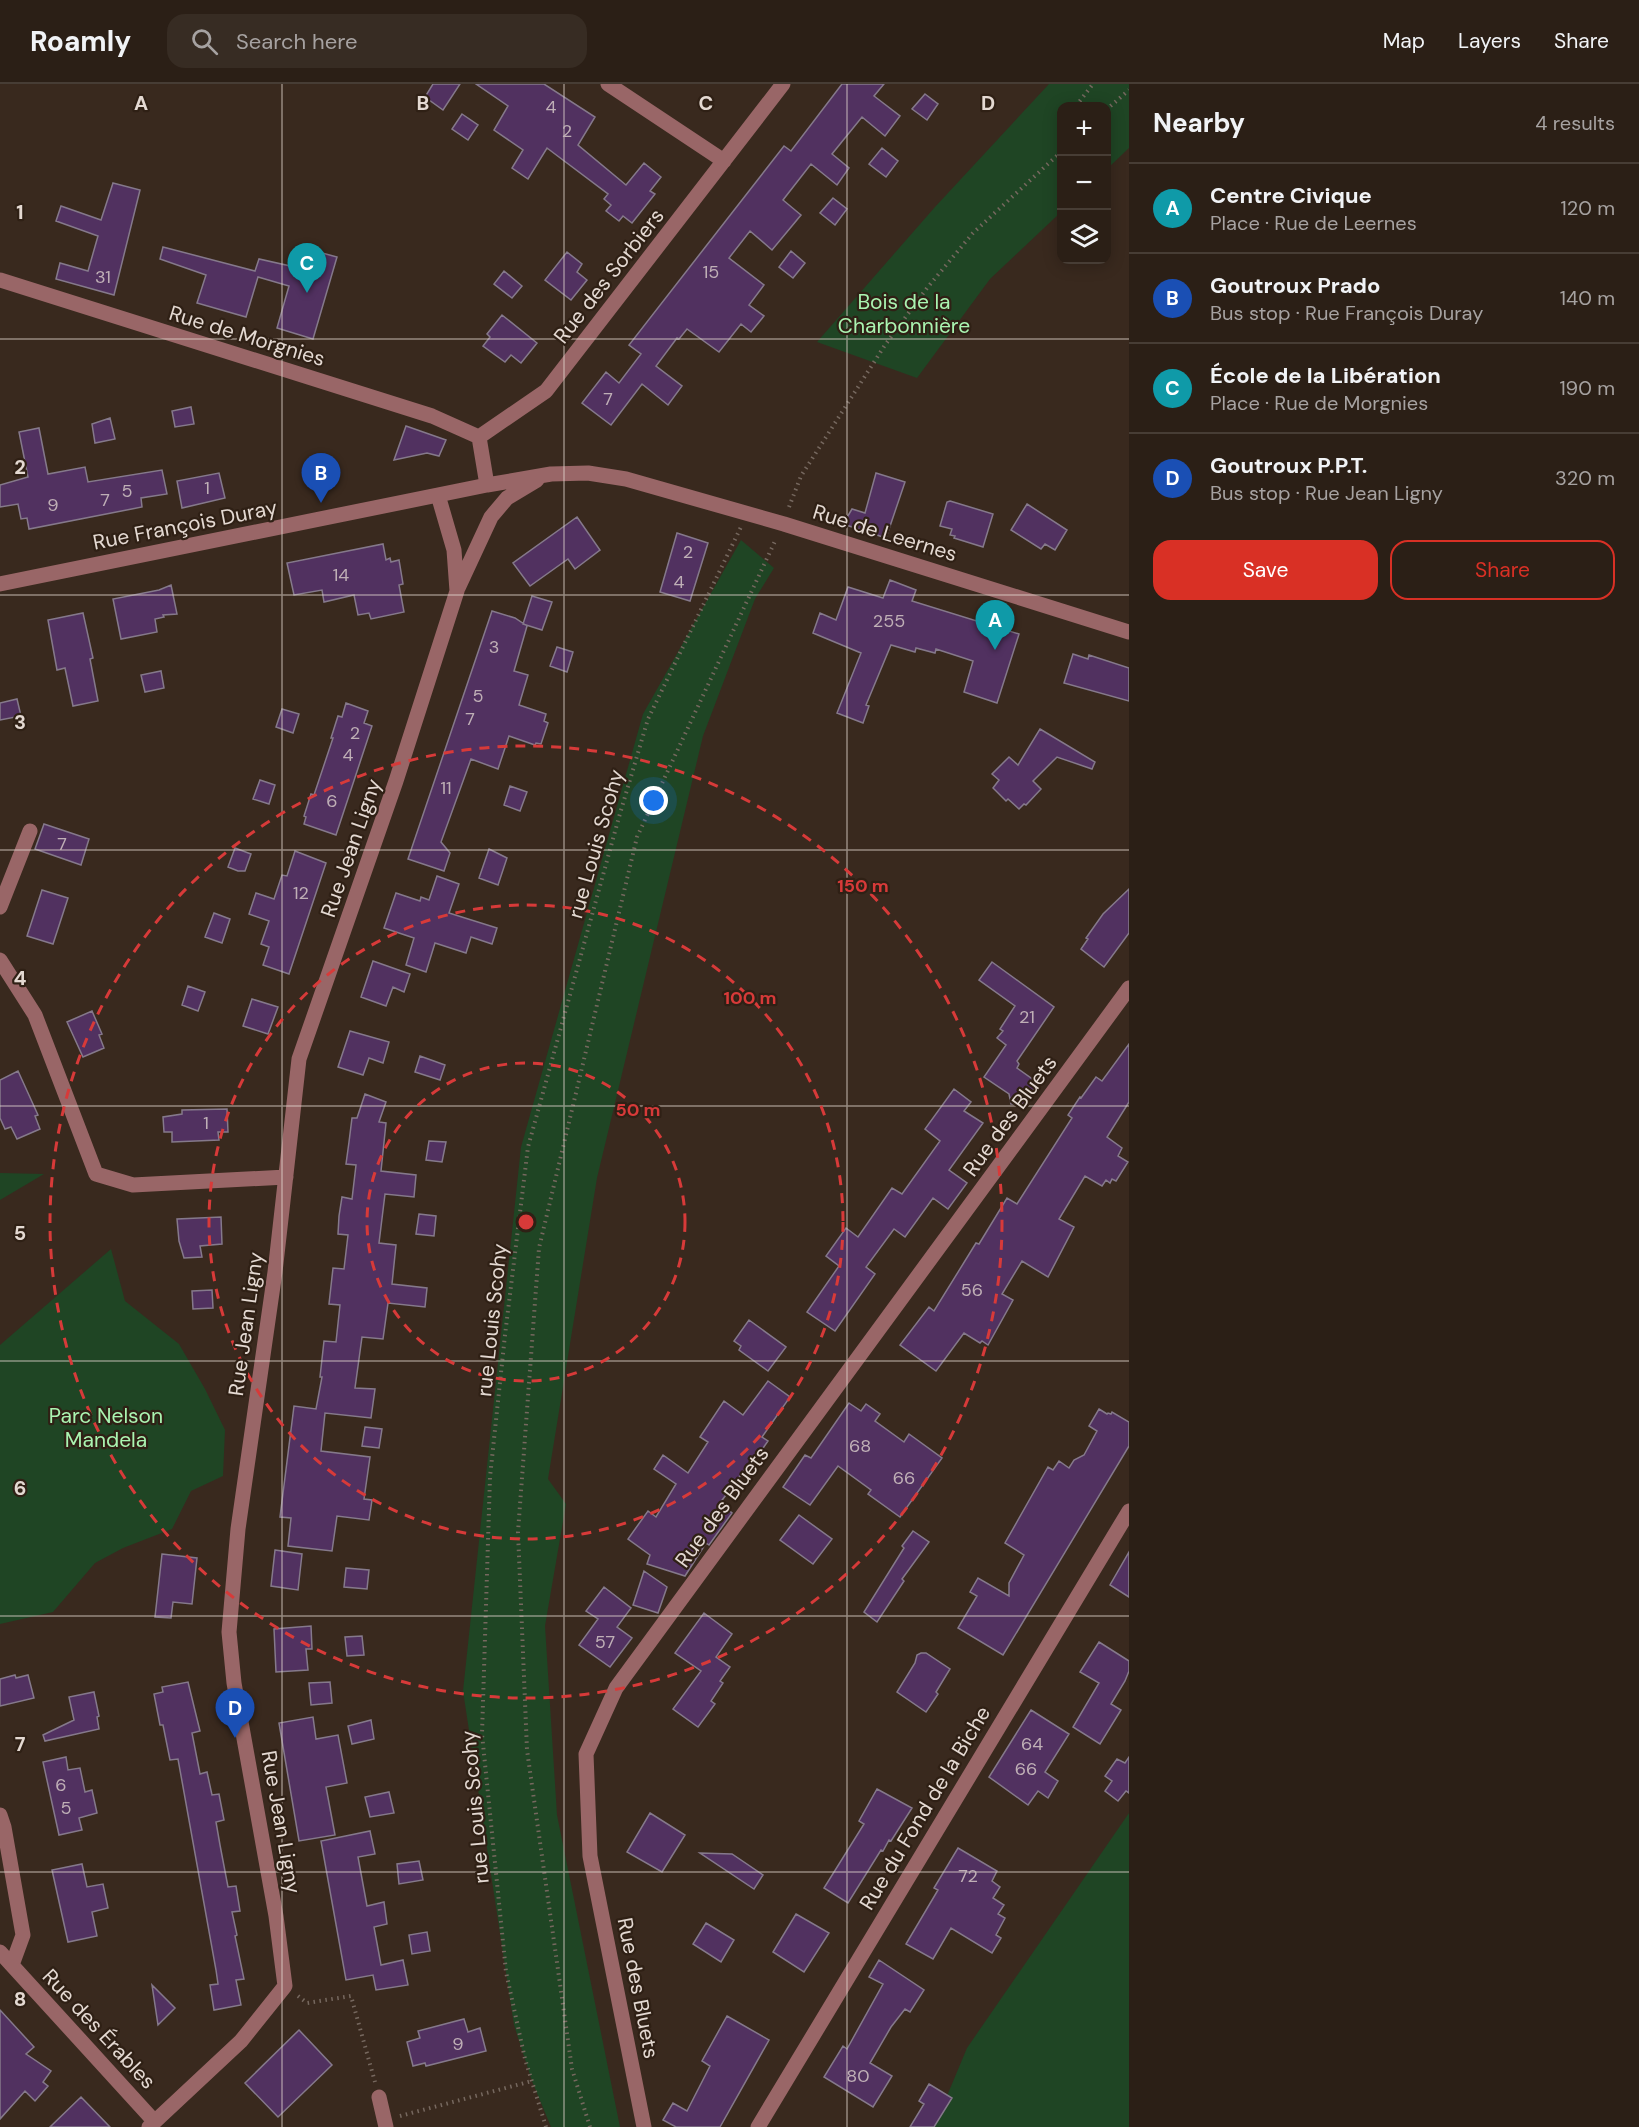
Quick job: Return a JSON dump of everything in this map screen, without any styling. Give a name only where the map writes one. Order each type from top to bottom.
[{"type":"street","points":[[609,84],[724,161]]},
{"type":"street","name":"Rue des Sorbiers","points":[[479,437],[546,391],[783,84]]},
{"type":"street","name":"Rue de Morgnies","points":[[0,280],[432,416],[479,437]]},
{"type":"street","points":[[479,437],[488,485]]},
{"type":"street","name":"Rue François Duray","points":[[0,584],[551,474],[588,473],[626,479]]},
{"type":"street","points":[[457,591],[496,511],[507,498],[551,474]]},
{"type":"street","name":"Rue de Leernes","points":[[626,479],[784,524],[1129,632]]},
{"type":"street","name":"Rue Jean Ligny","points":[[285,1986],[276,1916],[234,1683],[229,1632],[238,1529],[275,1272],[299,1059],[396,781],[457,591],[454,550],[438,495]]},
{"type":"street","points":[[0,907],[30,831]]},
{"type":"street","points":[[0,960],[35,1015],[96,1174],[133,1185],[286,1177]]},
{"type":"street","name":"Rue des Bluets","points":[[644,2127],[590,1856],[586,1754],[615,1688],[1129,988]]},
{"type":"street","name":"Rue du Fond de la Biche","points":[[758,2127],[1129,1511]]},
{"type":"street","name":"Rue des Érables","points":[[0,1815],[23,1935],[12,1965]]},
{"type":"street","name":"Rue des Érables","points":[[0,1952],[151,2124]]},
{"type":"street","points":[[151,2124],[241,2041],[285,1986]]},
{"type":"street","points":[[379,2097],[386,2124]]},
{"type":"path","points":[[1079,102],[1093,84]]},
{"type":"path","points":[[1111,106],[1129,90]]},
{"type":"path","points":[[590,2127],[572,2069],[527,1750],[518,1532],[539,1248],[637,837],[784,524],[801,476],[885,345],[927,288],[973,233],[1057,156]]},
{"type":"path","name":"rue Louis Scohy","points":[[546,2127],[525,2059],[506,1972],[482,1734],[490,1477],[528,1147],[648,719],[747,513]]},
{"type":"path","points":[[285,1986],[307,2003],[351,1996],[379,2097]]},
{"type":"path","points":[[386,2124],[532,2081]]},
{"type":"green space","name":"Bois de la Charbonnière","points":[[1049,84],[1129,84],[1129,148],[1111,165],[1111,102],[1057,102],[1057,216],[990,279],[917,378],[817,342],[935,207]]},
{"type":"green space","points":[[741,540],[774,568],[755,599],[703,736],[597,1178],[548,1479],[566,1504],[545,1626],[557,1815],[620,2127],[551,2127],[532,2081],[514,2025],[463,1691],[521,1147],[643,714]]},
{"type":"green space","points":[[0,1173],[44,1174],[0,1200]]},
{"type":"green space","name":"Parc Nelson Mandela","points":[[111,1249],[125,1301],[179,1344],[205,1389],[225,1430],[223,1476],[191,1491],[172,1529],[123,1548],[95,1563],[53,1612],[0,1624],[0,1345]]},
{"type":"green space","points":[[1129,1813],[1129,2127],[934,2127],[967,2048]]},
{"type":"building","points":[[433,84],[460,84],[443,110],[425,97]]},
{"type":"building","points":[[476,84],[544,84],[595,117],[578,145],[626,185],[644,163],[661,177],[650,191],[655,194],[632,223],[623,216],[619,221],[606,211],[611,205],[604,199],[608,194],[547,148],[528,179],[512,168],[523,150],[494,130],[508,106]]},
{"type":"building","points":[[842,84],[884,84],[874,96],[900,116],[885,136],[862,117],[832,154],[849,168],[837,185],[811,164],[783,200],[801,215],[772,250],[750,231],[729,258],[764,285],[749,305],[764,316],[751,332],[741,324],[719,352],[687,329],[679,339],[677,338],[656,366],[682,386],[668,405],[642,384],[611,425],[582,403],[606,372],[619,383],[641,354],[629,345],[784,146],[791,151]]},
{"type":"building","points":[[925,94],[938,104],[927,120],[912,109]]},
{"type":"building","points":[[462,114],[478,125],[468,140],[452,129]]},
{"type":"building","points":[[882,148],[898,161],[886,177],[869,164]]},
{"type":"building","points":[[113,183],[140,190],[114,295],[56,279],[60,263],[88,271],[98,236],[56,221],[61,206],[101,220]]},
{"type":"building","points":[[833,198],[847,209],[835,225],[820,213]]},
{"type":"building","points":[[163,247],[255,271],[259,259],[295,267],[300,247],[337,257],[313,339],[277,328],[289,286],[258,277],[246,317],[197,303],[206,275],[160,259]]},
{"type":"building","points":[[791,251],[805,263],[793,278],[779,267]]},
{"type":"building","points":[[567,252],[582,264],[577,272],[587,280],[571,300],[545,280]]},
{"type":"building","points":[[504,271],[522,286],[512,298],[494,284]]},
{"type":"building","points":[[502,315],[537,343],[521,363],[511,355],[505,362],[483,346],[490,337],[487,334]]},
{"type":"building","points":[[191,407],[194,424],[175,427],[172,411]]},
{"type":"building","points":[[110,418],[115,439],[95,443],[92,424]]},
{"type":"building","points":[[406,426],[446,440],[439,456],[427,453],[394,460]]},
{"type":"building","points":[[39,428],[48,474],[85,467],[88,482],[162,470],[167,494],[141,498],[142,507],[29,529],[27,518],[21,519],[18,504],[0,507],[0,485],[28,477],[19,432]]},
{"type":"building","points":[[219,473],[225,498],[182,508],[177,481]]},
{"type":"building","points":[[876,473],[905,482],[886,538],[843,524],[852,509],[865,513]]},
{"type":"building","points":[[947,502],[993,514],[983,547],[954,538],[955,536],[950,535],[952,529],[940,526]]},
{"type":"building","points":[[1027,504],[1067,530],[1055,550],[1045,544],[1041,549],[1011,530]]},
{"type":"building","points":[[577,517],[600,550],[575,569],[568,559],[530,586],[513,563]]},
{"type":"building","points":[[677,533],[708,543],[690,601],[660,592]]},
{"type":"building","points":[[383,544],[386,560],[390,558],[391,562],[399,560],[403,584],[399,585],[404,612],[371,619],[369,613],[358,615],[354,595],[324,602],[322,590],[294,595],[287,563]]},
{"type":"building","points":[[890,580],[916,590],[912,601],[1019,634],[997,703],[964,692],[973,661],[936,649],[935,653],[916,648],[915,652],[891,645],[866,705],[869,706],[863,723],[837,713],[861,653],[813,633],[820,613],[836,620],[848,587],[883,598]]},
{"type":"building","points":[[171,585],[177,614],[163,615],[164,617],[155,619],[157,632],[121,639],[113,599],[159,590]]},
{"type":"building","points":[[532,596],[552,602],[542,630],[523,624]]},
{"type":"building","points":[[492,611],[515,618],[527,626],[514,671],[528,675],[519,705],[546,714],[544,721],[548,723],[541,744],[536,743],[535,745],[509,736],[498,769],[471,759],[441,842],[450,853],[444,871],[408,859]]},
{"type":"building","points":[[83,613],[93,658],[90,659],[98,701],[73,706],[65,668],[57,670],[48,620]]},
{"type":"building","points":[[557,647],[573,652],[567,672],[550,666]]},
{"type":"building","points":[[1073,654],[1088,659],[1089,655],[1129,668],[1129,701],[1064,683]]},
{"type":"building","points":[[161,671],[164,688],[145,692],[141,675]]},
{"type":"building","points":[[17,699],[21,716],[0,720],[0,703]]},
{"type":"building","points":[[346,703],[368,711],[364,723],[372,726],[336,835],[304,824],[306,817],[304,816],[311,794],[314,795],[338,716],[342,717]]},
{"type":"building","points":[[282,709],[299,714],[293,733],[276,727]]},
{"type":"building","points":[[1040,729],[1095,762],[1092,769],[1057,757],[1033,781],[1041,789],[1019,809],[1008,799],[1006,801],[993,788],[999,780],[992,774],[1009,757],[1018,765]]},
{"type":"building","points":[[260,780],[275,785],[269,804],[253,799]]},
{"type":"building","points":[[510,786],[527,792],[520,811],[504,805]]},
{"type":"building","points":[[44,824],[89,839],[81,865],[35,849]]},
{"type":"building","points":[[235,848],[251,854],[245,871],[228,867]]},
{"type":"building","points":[[489,849],[507,858],[498,885],[479,878]]},
{"type":"building","points":[[295,851],[326,863],[289,974],[263,965],[269,947],[261,944],[269,921],[249,914],[256,893],[274,899],[282,875],[287,876]]},
{"type":"building","points":[[437,876],[459,884],[449,913],[497,928],[492,944],[471,937],[466,953],[435,943],[426,972],[406,965],[414,938],[384,928],[396,893],[420,901],[421,897],[429,900]]},
{"type":"building","points":[[1129,889],[1129,933],[1104,967],[1081,949],[1103,914]]},
{"type":"building","points":[[42,890],[68,898],[53,944],[27,936]]},
{"type":"building","points":[[214,913],[230,919],[222,943],[205,937]]},
{"type":"building","points":[[373,961],[410,974],[404,992],[393,987],[386,1006],[361,997]]},
{"type":"building","points":[[992,962],[1054,1007],[1017,1061],[1019,1064],[1017,1068],[1038,1083],[1024,1104],[1011,1104],[1009,1094],[984,1077],[1006,1045],[997,1038],[1015,1006],[979,980]]},
{"type":"building","points":[[188,986],[205,992],[198,1011],[182,1005]]},
{"type":"building","points":[[252,999],[278,1007],[268,1034],[243,1026]]},
{"type":"building","points":[[92,1011],[102,1034],[99,1035],[104,1048],[83,1057],[67,1022]]},
{"type":"building","points":[[350,1031],[389,1042],[383,1063],[369,1058],[363,1075],[338,1067]]},
{"type":"building","points":[[1129,1044],[1129,1102],[1107,1137],[1122,1148],[1118,1156],[1128,1162],[1116,1181],[1112,1179],[1110,1183],[1106,1180],[1102,1186],[1085,1176],[1059,1219],[1074,1227],[1048,1277],[1022,1261],[1002,1294],[1013,1300],[988,1345],[964,1333],[936,1371],[900,1345],[929,1307],[934,1311],[1007,1198],[1017,1204],[1072,1118],[1068,1115],[1080,1097],[1096,1077],[1102,1081]]},
{"type":"building","points":[[420,1056],[445,1065],[440,1080],[415,1072]]},
{"type":"building","points":[[18,1071],[38,1115],[35,1116],[40,1129],[17,1139],[11,1127],[5,1129],[0,1118],[0,1080]]},
{"type":"building","points":[[954,1089],[971,1102],[964,1111],[983,1123],[949,1170],[967,1183],[948,1209],[933,1198],[905,1237],[894,1229],[866,1267],[875,1274],[835,1331],[807,1312],[839,1266],[826,1256],[846,1228],[858,1237],[892,1188],[902,1194],[940,1141],[925,1129]]},
{"type":"building","points":[[365,1094],[386,1102],[379,1122],[386,1123],[381,1171],[416,1175],[414,1197],[385,1194],[379,1243],[396,1245],[392,1284],[427,1288],[425,1307],[388,1303],[383,1339],[362,1337],[355,1388],[375,1389],[371,1418],[325,1413],[321,1451],[370,1457],[364,1499],[372,1500],[369,1520],[337,1516],[332,1551],[288,1546],[291,1518],[280,1517],[294,1406],[316,1409],[322,1377],[320,1377],[324,1341],[336,1342],[340,1305],[329,1304],[333,1268],[344,1269],[348,1235],[338,1234],[339,1216],[342,1197],[352,1199],[356,1165],[346,1164],[352,1118],[357,1118]]},
{"type":"building","points":[[227,1109],[228,1132],[218,1132],[219,1140],[172,1142],[172,1132],[164,1132],[163,1117],[182,1114],[182,1110]]},
{"type":"building","points":[[429,1141],[446,1142],[442,1162],[426,1160]]},
{"type":"building","points":[[419,1214],[436,1216],[434,1236],[416,1234]]},
{"type":"building","points":[[221,1217],[222,1244],[200,1246],[202,1257],[184,1258],[179,1241],[177,1219]]},
{"type":"building","points":[[212,1290],[213,1308],[193,1309],[192,1291]]},
{"type":"building","points":[[749,1320],[786,1347],[768,1371],[739,1350],[741,1346],[734,1341]]},
{"type":"building","points":[[768,1381],[790,1397],[762,1437],[768,1441],[720,1503],[732,1513],[709,1545],[706,1543],[685,1576],[647,1564],[650,1555],[628,1539],[648,1511],[656,1517],[676,1484],[654,1469],[663,1455],[688,1473],[708,1442],[700,1437],[724,1401],[743,1415]]},
{"type":"building","points":[[849,1403],[861,1411],[866,1404],[880,1414],[875,1421],[904,1442],[909,1434],[942,1458],[900,1517],[868,1494],[871,1490],[838,1466],[810,1505],[783,1487],[805,1455],[811,1458]]},
{"type":"building","points":[[1099,1409],[1107,1414],[1112,1412],[1129,1422],[1129,1446],[1003,1655],[958,1628],[977,1596],[970,1592],[978,1578],[1009,1596],[1009,1583],[1024,1555],[1005,1543],[1048,1467],[1053,1470],[1059,1461],[1069,1468],[1074,1460],[1084,1455],[1097,1431],[1089,1426]]},
{"type":"building","points":[[365,1427],[382,1429],[379,1448],[362,1446]]},
{"type":"building","points":[[799,1515],[832,1539],[813,1564],[780,1540]]},
{"type":"building","points":[[913,1531],[929,1542],[902,1579],[904,1581],[877,1622],[864,1612]]},
{"type":"building","points":[[275,1550],[302,1554],[298,1590],[271,1586]]},
{"type":"building","points":[[1129,1552],[1129,1597],[1110,1585]]},
{"type":"building","points":[[162,1554],[197,1558],[192,1604],[173,1602],[171,1618],[155,1617]]},
{"type":"building","points":[[346,1568],[369,1570],[367,1589],[344,1587]]},
{"type":"building","points":[[644,1571],[667,1587],[658,1613],[633,1605]]},
{"type":"building","points":[[604,1587],[631,1608],[617,1627],[632,1638],[610,1667],[579,1645],[598,1619],[586,1611]]},
{"type":"building","points":[[704,1613],[732,1634],[716,1657],[730,1667],[720,1681],[723,1683],[711,1701],[715,1704],[698,1727],[673,1709],[701,1671],[675,1653]]},
{"type":"building","points":[[311,1626],[312,1649],[306,1649],[308,1670],[276,1672],[274,1629]]},
{"type":"building","points":[[362,1636],[364,1655],[347,1656],[345,1637]]},
{"type":"building","points":[[1099,1642],[1129,1661],[1129,1671],[1125,1681],[1111,1704],[1121,1710],[1100,1744],[1073,1727],[1099,1683],[1080,1672]]},
{"type":"building","points":[[926,1653],[950,1669],[926,1712],[897,1692],[915,1663],[917,1655]]},
{"type":"building","points":[[15,1675],[16,1678],[28,1675],[34,1698],[0,1706],[0,1679]]},
{"type":"building","points":[[188,1682],[200,1731],[192,1733],[200,1774],[207,1772],[212,1795],[219,1794],[224,1820],[216,1822],[220,1845],[228,1887],[236,1886],[240,1911],[232,1912],[244,1979],[236,1980],[241,2005],[214,2010],[210,1985],[218,1984],[216,1970],[178,1759],[170,1760],[154,1694],[163,1692],[162,1687]]},
{"type":"building","points":[[330,1682],[332,1703],[311,1705],[309,1683]]},
{"type":"building","points":[[94,1692],[99,1729],[45,1741],[43,1735],[74,1720],[69,1697]]},
{"type":"building","points":[[1031,1710],[1069,1734],[1045,1772],[1058,1781],[1048,1798],[1038,1791],[1028,1805],[989,1777]]},
{"type":"building","points":[[313,1717],[316,1739],[338,1735],[347,1783],[326,1787],[335,1835],[299,1841],[279,1723]]},
{"type":"building","points":[[371,1720],[374,1739],[352,1744],[348,1726]]},
{"type":"building","points":[[66,1757],[68,1770],[80,1768],[85,1792],[92,1790],[97,1813],[79,1818],[82,1830],[59,1835],[43,1762]]},
{"type":"building","points":[[1129,1757],[1129,1793],[1126,1791],[1118,1801],[1105,1791],[1112,1781],[1105,1776],[1117,1759],[1125,1763]]},
{"type":"building","points":[[877,1789],[912,1808],[891,1841],[889,1840],[883,1851],[881,1850],[848,1903],[824,1888],[864,1824],[859,1821]]},
{"type":"building","points":[[389,1792],[394,1813],[370,1817],[365,1797]]},
{"type":"building","points":[[650,1813],[685,1835],[662,1872],[627,1852]]},
{"type":"building","points":[[370,1831],[375,1854],[358,1857],[367,1906],[384,1902],[387,1924],[374,1927],[381,1965],[403,1960],[408,1985],[376,1990],[373,1975],[346,1980],[321,1841]]},
{"type":"building","points":[[958,1848],[997,1871],[992,1881],[1000,1887],[993,1898],[1004,1905],[998,1914],[1005,1918],[996,1935],[1001,1938],[992,1953],[951,1928],[933,1959],[906,1944],[938,1890],[934,1888]]},
{"type":"building","points":[[700,1853],[732,1854],[763,1875],[754,1889]]},
{"type":"building","points":[[419,1861],[423,1880],[399,1884],[397,1864]]},
{"type":"building","points":[[82,1864],[87,1887],[103,1884],[108,1908],[92,1912],[97,1936],[68,1942],[52,1870]]},
{"type":"building","points":[[796,1914],[829,1933],[804,1972],[773,1952]]},
{"type":"building","points":[[706,1923],[734,1940],[721,1962],[693,1944]]},
{"type":"building","points":[[427,1932],[430,1951],[412,1954],[409,1935]]},
{"type":"building","points":[[879,1960],[924,1990],[910,2012],[905,2009],[891,2027],[870,2063],[892,2076],[873,2107],[824,2077],[843,2046],[847,2049],[883,1984],[869,1977]]},
{"type":"building","points":[[152,1985],[175,2008],[158,2025]]},
{"type":"building","points":[[0,2010],[34,2047],[26,2054],[51,2071],[43,2082],[48,2086],[35,2101],[25,2091],[0,2119]]},
{"type":"building","points":[[727,2016],[769,2040],[720,2127],[676,2127],[663,2120],[673,2103],[687,2111],[710,2066],[702,2061]]},
{"type":"building","points":[[464,2019],[468,2032],[480,2028],[486,2051],[426,2066],[425,2063],[413,2066],[407,2042],[420,2038],[418,2031]]},
{"type":"building","points":[[299,2030],[332,2065],[278,2117],[245,2083]]},
{"type":"building","points":[[929,2084],[952,2098],[934,2127],[910,2127],[924,2104],[919,2101]]},
{"type":"building","points":[[81,2097],[110,2127],[50,2127]]},
{"type":"place","name":"École de la Libération","points":[[307,293]]},
{"type":"place","name":"Goutroux Prado","points":[[321,503]]},
{"type":"place","name":"Centre Civique","points":[[995,650]]},
{"type":"place","name":"Goutroux P.P.T.","points":[[235,1738]]}]
